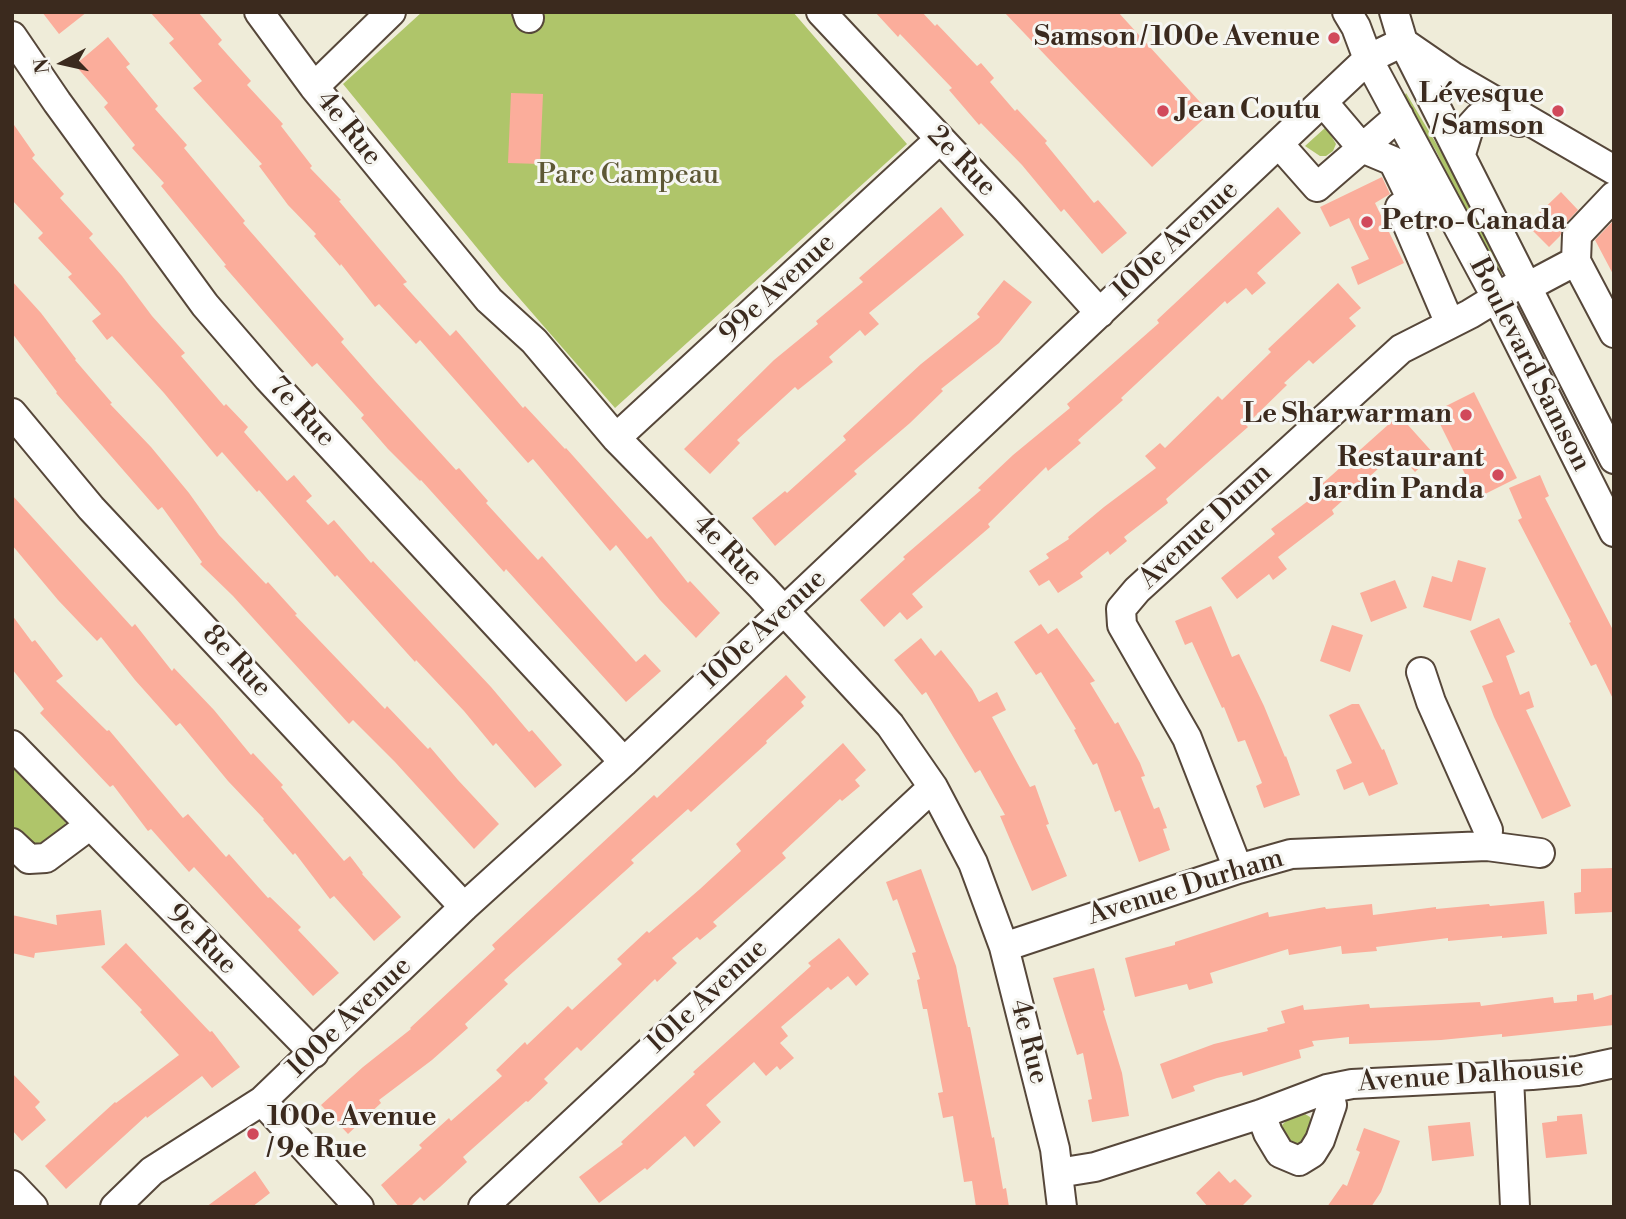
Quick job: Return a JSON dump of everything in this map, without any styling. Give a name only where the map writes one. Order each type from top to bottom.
[{"type":"street","name":"4e Rue","points":[[259,12],[314,87],[489,300],[534,341],[616,438],[890,725],[933,787],[973,863],[1004,947],[1055,1149],[1062,1207]]},
{"type":"street","points":[[314,87],[391,12]]},
{"type":"street","name":"2e Rue","points":[[821,12],[1100,313]]},
{"type":"street","name":"Boulevard Samson","points":[[1347,12],[1356,27],[1368,60],[1496,297],[1614,532]]},
{"type":"street","name":"Boulevard Samson","points":[[1394,12],[1403,42],[1614,459]]},
{"type":"street","name":"7e Rue","points":[[12,36],[205,305],[268,378],[624,762]]},
{"type":"street","points":[[1403,42],[1452,76],[1614,170]]},
{"type":"street","name":"100e Avenue","points":[[115,1207],[152,1171],[262,1101],[464,906],[624,762],[1368,60],[1403,42]]},
{"type":"street","points":[[1323,102],[1362,148],[1393,161],[1412,200],[1433,212],[1447,206]]},
{"type":"street","points":[[1461,154],[1469,128],[1479,117],[1493,113],[1549,132]]},
{"type":"street","points":[[1279,144],[1317,187],[1399,116]]},
{"type":"street","name":"99e Avenue","points":[[616,438],[939,140]]},
{"type":"street","points":[[1614,196],[1577,235],[1576,261],[1614,333]]},
{"type":"street","points":[[1412,200],[1400,207],[1450,324]]},
{"type":"street","name":"Avenue Dunn","points":[[1238,869],[1187,738],[1122,625],[1121,609],[1137,590],[1401,349],[1470,314],[1496,297],[1576,261]]},
{"type":"street","name":"8e Rue","points":[[12,413],[91,508],[464,906]]},
{"type":"street","points":[[1421,672],[1431,702],[1488,830],[1487,846]]},
{"type":"street","name":"9e Rue","points":[[12,745],[314,1053]]},
{"type":"street","name":"101e Avenue","points":[[483,1207],[933,787]]},
{"type":"street","points":[[12,843],[29,859],[46,858],[89,826]]},
{"type":"street","name":"Avenue Durham","points":[[1004,947],[1291,854],[1487,846],[1540,853]]},
{"type":"street","name":"Avenue Dalhousie","points":[[1058,1173],[1095,1167],[1261,1114],[1327,1089],[1352,1084],[1509,1077],[1577,1071],[1614,1063]]},
{"type":"street","points":[[1509,1077],[1515,1207]]},
{"type":"street","name":"Avenue Dalhousie","points":[[1261,1114],[1280,1153],[1299,1161],[1312,1153],[1321,1140],[1332,1105],[1327,1089]]},
{"type":"street","points":[[262,1101],[359,1207]]},
{"type":"street","points":[[12,1185],[33,1207]]},
{"type":"green space","name":"Parc Campeau","points":[[422,12],[793,12],[907,144],[615,408],[500,276],[343,84]]},
{"type":"green space","points":[[1406,93],[1452,170],[1502,277],[1497,275],[1436,151],[1404,97]]},
{"type":"green space","points":[[1326,127],[1336,144],[1333,151],[1326,156],[1320,156],[1305,146]]},
{"type":"green space","points":[[12,763],[66,820],[65,829],[44,849],[30,848],[12,828]]},
{"type":"green space","points":[[1305,1114],[1311,1121],[1305,1140],[1297,1146],[1288,1141],[1282,1125],[1287,1120]]},
{"type":"building","points":[[42,12],[87,12],[59,34]]},
{"type":"building","points":[[150,12],[198,12],[222,40],[218,44],[251,81],[247,85],[283,124],[281,126],[312,166],[310,168],[341,200],[339,201],[407,282],[403,284],[450,336],[456,330],[523,408],[525,406],[566,448],[647,539],[651,536],[688,583],[690,581],[720,613],[696,638],[660,600],[616,545],[610,551],[533,459],[528,463],[420,340],[416,344],[379,304],[375,307],[341,264],[340,266],[314,236],[316,234],[288,205],[259,166],[262,164],[193,88],[202,81],[169,43],[174,39]]},
{"type":"building","points":[[875,12],[922,12],[935,26],[937,24],[977,66],[981,63],[994,78],[990,82],[1015,111],[1017,109],[1047,141],[1045,143],[1094,203],[1098,200],[1127,233],[1102,254],[1064,209],[1061,212],[1022,165],[981,123],[979,125],[949,90],[952,88]]},
{"type":"building","points":[[1004,12],[1118,12],[1210,113],[1152,167]]},
{"type":"building","points":[[108,37],[130,64],[126,67],[158,106],[155,109],[187,145],[184,148],[245,221],[243,223],[344,339],[341,342],[375,381],[456,470],[459,468],[488,501],[486,503],[538,560],[542,556],[636,662],[645,654],[661,671],[626,702],[506,569],[504,572],[421,480],[388,449],[361,418],[364,415],[317,363],[312,367],[224,266],[226,265],[161,186],[164,183],[132,148],[135,145],[104,107],[108,103],[75,65]]},
{"type":"building","points":[[511,93],[543,94],[540,164],[508,163]]},
{"type":"building","points":[[12,122],[35,155],[32,158],[64,194],[60,198],[93,234],[89,238],[185,353],[181,356],[224,406],[226,404],[248,427],[244,432],[287,481],[294,475],[312,496],[306,501],[328,525],[334,520],[371,563],[373,561],[562,765],[535,788],[496,743],[493,746],[464,711],[416,660],[415,662],[337,575],[335,577],[259,490],[257,492],[222,452],[217,457],[112,336],[107,340],[92,321],[101,314],[68,277],[72,274],[38,238],[43,233],[12,200]]},
{"type":"building","points":[[1382,177],[1390,194],[1375,203],[1404,263],[1358,285],[1351,267],[1369,259],[1349,218],[1330,227],[1320,207]]},
{"type":"building","points":[[1561,192],[1578,210],[1549,247],[1527,225]]},
{"type":"building","points":[[941,207],[964,235],[869,313],[879,324],[865,336],[860,330],[829,357],[833,362],[798,390],[795,387],[737,440],[740,443],[710,474],[684,449],[774,360],[863,282],[859,278]]},
{"type":"building","points":[[1278,207],[1301,233],[1257,273],[1266,283],[1252,295],[1246,288],[1227,304],[1225,301],[1078,440],[1081,443],[1048,471],[1046,467],[988,524],[990,527],[912,594],[923,607],[907,620],[900,612],[884,627],[860,600],[905,559],[903,557],[981,490],[978,488],[1013,455],[1070,408],[1067,404],[1159,323],[1157,320]]},
{"type":"building","points":[[1614,220],[1614,276],[1595,240]]},
{"type":"building","points":[[1004,280],[1032,302],[999,343],[941,389],[943,391],[910,423],[854,471],[857,474],[775,546],[752,518],[785,491],[787,493],[846,440],[843,436],[921,364],[980,317],[977,314]]},
{"type":"building","points":[[12,281],[41,313],[75,360],[112,403],[110,404],[151,447],[189,493],[219,535],[266,584],[268,582],[297,614],[295,615],[385,709],[387,706],[428,749],[430,747],[499,824],[474,849],[353,720],[349,724],[233,596],[200,564],[202,562],[162,507],[158,510],[56,393],[12,333]]},
{"type":"building","points":[[1338,283],[1361,308],[1349,318],[1356,326],[1313,364],[1309,360],[1284,383],[1287,385],[1246,425],[1248,427],[1166,499],[1168,503],[1124,537],[1127,541],[1110,555],[1108,551],[1080,573],[1083,577],[1058,593],[1049,580],[1039,586],[1029,571],[1049,558],[1046,554],[1069,539],[1068,537],[1104,507],[1156,468],[1145,456],[1160,443],[1165,448],[1218,396],[1222,400],[1271,352],[1268,349]]},
{"type":"building","points":[[1474,392],[1517,478],[1477,498],[1434,412]]},
{"type":"building","points":[[1399,415],[1434,454],[1415,472],[1397,452],[1332,510],[1334,514],[1278,557],[1287,569],[1273,580],[1269,574],[1237,599],[1221,578],[1275,534],[1271,529],[1325,488],[1322,484]]},
{"type":"building","points":[[1540,475],[1549,496],[1545,498],[1614,632],[1614,701],[1596,664],[1591,666],[1518,520],[1522,518],[1509,488]]},
{"type":"building","points":[[12,495],[132,627],[135,624],[172,671],[174,668],[214,710],[251,755],[253,753],[283,785],[281,787],[344,861],[350,856],[362,874],[401,917],[374,941],[334,896],[330,899],[295,853],[293,855],[180,723],[176,726],[101,637],[97,641],[12,545]]},
{"type":"building","points":[[1458,560],[1486,568],[1471,621],[1423,607],[1432,576],[1452,582]]},
{"type":"building","points":[[1395,580],[1407,608],[1371,622],[1360,593]]},
{"type":"building","points":[[1211,606],[1232,657],[1239,654],[1264,706],[1300,795],[1264,808],[1256,786],[1262,783],[1245,740],[1238,742],[1192,642],[1185,645],[1175,621]]},
{"type":"building","points":[[12,615],[63,676],[56,681],[109,730],[183,818],[188,814],[226,857],[229,854],[268,898],[301,927],[298,930],[339,973],[313,996],[194,867],[189,872],[151,829],[148,831],[113,785],[110,787],[40,713],[44,709],[12,669]]},
{"type":"building","points":[[1499,618],[1515,652],[1506,656],[1520,695],[1529,691],[1534,707],[1526,710],[1571,806],[1542,819],[1482,686],[1493,682],[1470,631]]},
{"type":"building","points":[[1041,624],[1048,634],[1057,628],[1095,681],[1090,683],[1115,724],[1118,722],[1140,763],[1145,776],[1141,777],[1154,809],[1159,807],[1167,828],[1163,829],[1170,850],[1139,862],[1120,810],[1115,812],[1097,763],[1093,765],[1074,730],[1076,729],[1041,672],[1036,675],[1014,642]]},
{"type":"building","points":[[1332,625],[1363,635],[1350,672],[1320,661]]},
{"type":"building","points":[[921,638],[935,656],[941,650],[979,702],[997,692],[1006,710],[992,717],[1030,787],[1035,785],[1049,824],[1046,825],[1067,876],[1032,891],[1000,816],[1005,815],[980,770],[975,773],[926,692],[922,695],[894,660]]},
{"type":"building","points":[[786,675],[806,697],[801,702],[804,706],[691,812],[688,809],[631,860],[634,863],[504,980],[508,984],[465,1024],[468,1028],[432,1060],[379,1100],[381,1103],[348,1134],[321,1105],[411,1029],[495,949],[492,945],[654,795],[657,798]]},
{"type":"building","points":[[1352,704],[1359,704],[1382,750],[1384,749],[1398,784],[1369,796],[1363,782],[1344,790],[1336,770],[1352,763],[1329,715]]},
{"type":"building","points":[[843,743],[866,770],[855,780],[860,786],[842,801],[840,799],[782,853],[786,858],[713,922],[717,926],[700,940],[697,937],[672,958],[677,963],[657,982],[655,979],[581,1051],[577,1047],[544,1079],[548,1083],[463,1157],[467,1162],[440,1187],[424,1201],[420,1197],[410,1207],[399,1207],[381,1185],[422,1148],[419,1145],[502,1076],[496,1070],[525,1042],[527,1045],[568,1006],[572,1010],[622,964],[617,959],[741,851],[736,844]]},
{"type":"building","points":[[1612,868],[1613,912],[1575,914],[1574,893],[1581,892],[1581,869]]},
{"type":"building","points":[[921,869],[956,966],[1009,1207],[976,1207],[972,1181],[964,1182],[953,1116],[943,1118],[938,1093],[943,1092],[927,1009],[923,1009],[917,980],[920,979],[912,953],[916,952],[897,899],[893,901],[886,882]]},
{"type":"building","points":[[1544,901],[1547,934],[1448,941],[1448,938],[1376,947],[1377,951],[1342,954],[1341,946],[1289,955],[1288,949],[1210,973],[1213,983],[1189,990],[1187,984],[1135,997],[1125,958],[1175,945],[1175,942],[1268,912],[1269,917],[1325,907],[1372,904],[1373,915],[1436,907]]},
{"type":"building","points":[[101,910],[105,945],[35,953],[34,958],[12,953],[12,915],[57,925],[56,915]]},
{"type":"building","points":[[839,938],[869,974],[856,986],[848,976],[831,990],[828,987],[781,1027],[788,1036],[780,1043],[794,1058],[780,1070],[777,1066],[766,1076],[754,1062],[706,1105],[721,1122],[694,1147],[685,1136],[647,1170],[645,1168],[599,1203],[579,1177],[623,1144],[621,1142],[695,1074],[693,1072],[811,966],[808,963]]},
{"type":"building","points":[[126,943],[210,1032],[212,1031],[240,1067],[212,1088],[202,1076],[147,1118],[146,1116],[66,1189],[45,1166],[115,1102],[179,1055],[140,1012],[142,1010],[101,967]]},
{"type":"building","points":[[1094,968],[1105,1010],[1103,1011],[1122,1073],[1129,1116],[1092,1122],[1088,1100],[1092,1099],[1083,1053],[1077,1055],[1053,978]]},
{"type":"building","points":[[1593,993],[1594,1000],[1614,994],[1614,1025],[1502,1037],[1502,1034],[1349,1044],[1349,1037],[1312,1041],[1314,1046],[1299,1050],[1301,1058],[1243,1076],[1242,1072],[1217,1078],[1193,1086],[1195,1091],[1172,1099],[1160,1064],[1214,1044],[1268,1031],[1267,1028],[1285,1023],[1281,1011],[1303,1005],[1304,1010],[1369,1004],[1370,1008],[1480,1002],[1481,1006],[1553,997],[1554,1003],[1577,1001],[1577,995]]},
{"type":"building","points":[[12,1073],[40,1102],[35,1107],[46,1120],[22,1141],[12,1130]]},
{"type":"building","points":[[1582,1114],[1587,1154],[1546,1158],[1542,1123],[1557,1121],[1557,1116]]},
{"type":"building","points":[[1470,1122],[1474,1156],[1432,1161],[1428,1126]]},
{"type":"building","points":[[1364,1128],[1400,1141],[1381,1192],[1371,1207],[1327,1207],[1343,1184],[1347,1186],[1360,1152],[1356,1150]]},
{"type":"building","points":[[255,1171],[270,1193],[252,1207],[206,1207]]},
{"type":"building","points":[[1219,1171],[1230,1183],[1235,1179],[1252,1196],[1241,1207],[1208,1207],[1196,1193]]},
{"type":"place","name":"Samson / 100e Avenue","points":[[1334,38]]},
{"type":"place","name":"Jean Coutu","points":[[1163,111]]},
{"type":"place","name":"Lévesque / Samson","points":[[1558,111]]},
{"type":"place","name":"Petro-Canada","points":[[1367,222]]},
{"type":"place","name":"Le Sharwarman","points":[[1466,415]]},
{"type":"place","name":"Restaurant Jardin Panda","points":[[1498,475]]},
{"type":"place","name":"100e Avenue / 9e Rue","points":[[253,1134]]}]
